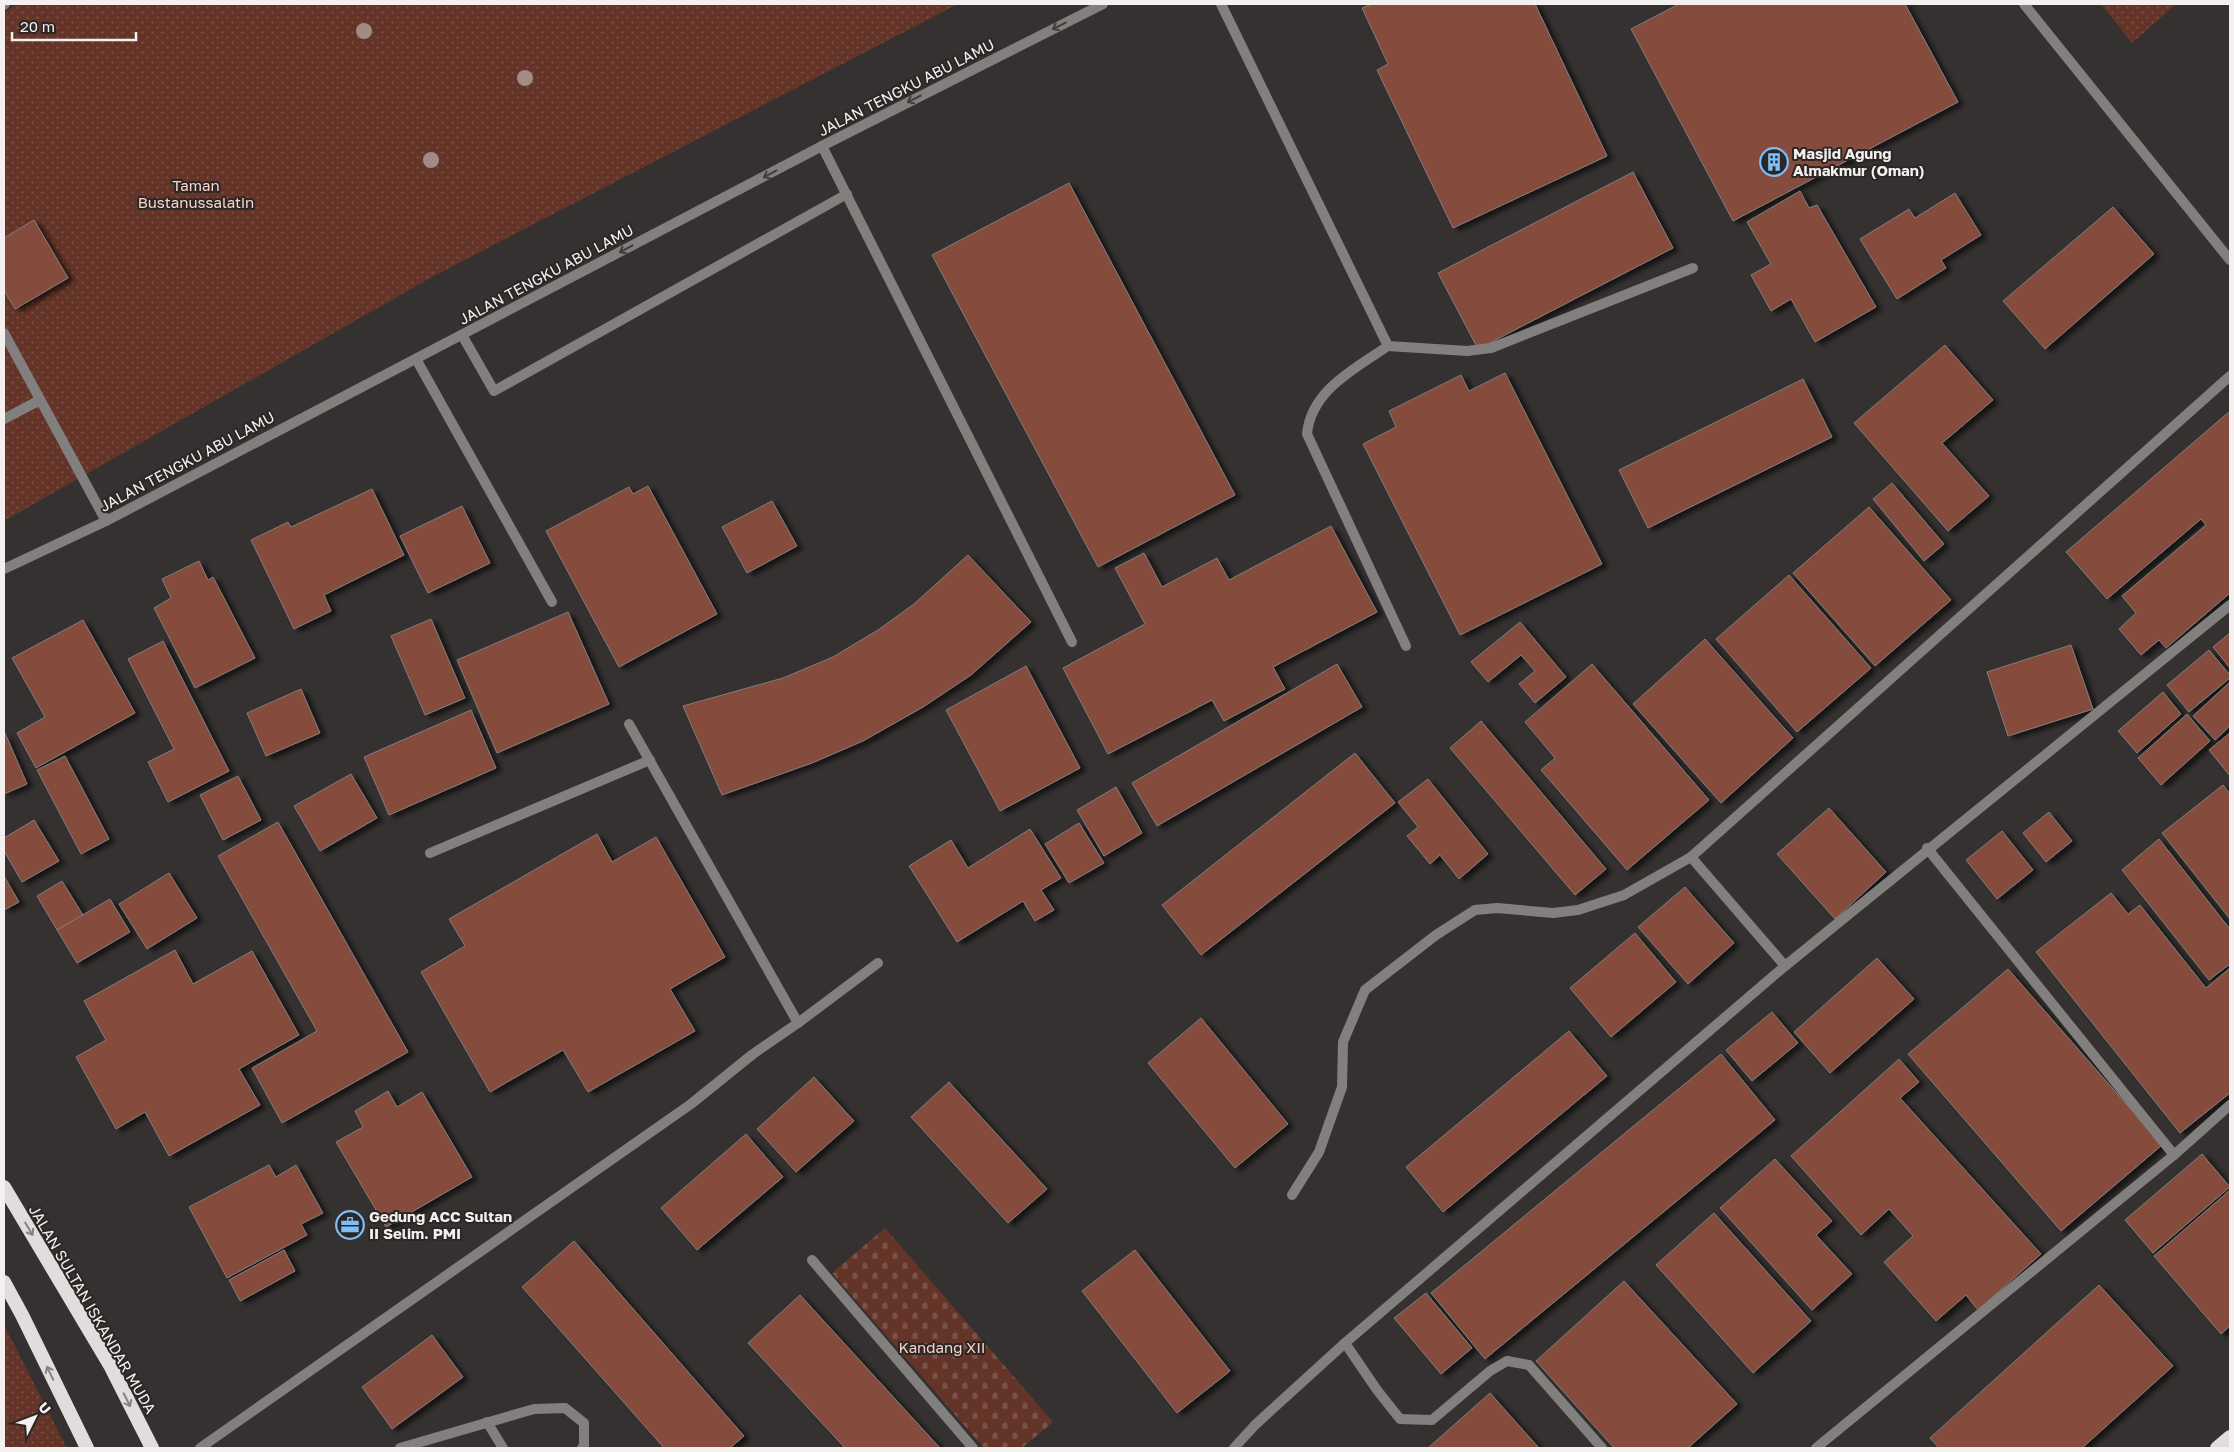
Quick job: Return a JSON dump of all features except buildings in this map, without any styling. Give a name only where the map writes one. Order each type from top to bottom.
[{"type":"highway","name":"JALAN SULTAN ISKANDAR MUDA","points":[[4,1187],[111,1368],[152,1448]]},
{"type":"highway","points":[[4,1282],[87,1448]]},
{"type":"highway","points":[[2217,1448],[2230,1437]]},
{"type":"street","name":"JALAN TENGKU ABU LAMU","points":[[4,570],[106,521],[822,146],[1102,4]]},
{"type":"street","points":[[1221,4],[1388,346]]},
{"type":"street","points":[[2024,4],[2230,260]]},
{"type":"street","points":[[822,146],[1072,642]]},
{"type":"street","points":[[462,335],[494,391],[847,194]]},
{"type":"street","points":[[1406,646],[1307,434],[1309,420],[1319,400],[1342,378],[1388,346],[1467,351],[1491,348],[1693,268]]},
{"type":"street","points":[[4,333],[106,521]]},
{"type":"street","points":[[416,359],[552,602]]},
{"type":"street","points":[[1292,1195],[1319,1152],[1342,1087],[1343,1042],[1365,990],[1436,935],[1475,910],[1497,908],[1553,913],[1578,910],[1624,895],[1691,857],[2230,376]]},
{"type":"street","points":[[4,418],[40,400]]},
{"type":"street","points":[[1234,1448],[1256,1425],[1346,1343],[1785,966],[1927,848],[2230,605]]},
{"type":"street","points":[[629,724],[798,1023]]},
{"type":"street","points":[[430,853],[650,760]]},
{"type":"street","points":[[1927,848],[2174,1155]]},
{"type":"street","points":[[1691,857],[1785,966]]},
{"type":"street","points":[[200,1448],[691,1104],[753,1054],[878,963]]},
{"type":"street","points":[[1816,1448],[2174,1155],[2230,1105]]},
{"type":"street","points":[[812,1260],[973,1448]]},
{"type":"street","points":[[1346,1343],[1377,1390],[1400,1419],[1432,1420],[1490,1371],[1507,1361],[1528,1365],[1602,1448]]},
{"type":"street","points":[[400,1448],[534,1410],[565,1408],[584,1423],[584,1446],[582,1448]]},
{"type":"street","points":[[487,1422],[503,1448]]},
{"type":"green space","name":"Taman Bustanussalatin","points":[[18,4],[958,4],[432,277],[4,521],[4,12]]},
{"type":"green space","points":[[2101,4],[2176,4],[2132,43]]},
{"type":"green space","name":"Kandang XII","points":[[885,1228],[1053,1422],[1022,1448],[984,1448],[832,1273]]},
{"type":"green space","points":[[4,1325],[67,1448],[4,1448]]},
{"type":"place","name":"Masjid Agung Almakmur (Oman)","points":[[1774,162]]},
{"type":"place","name":"Gedung ACC Sultan II Selim. PMI","points":[[350,1225]]}]
